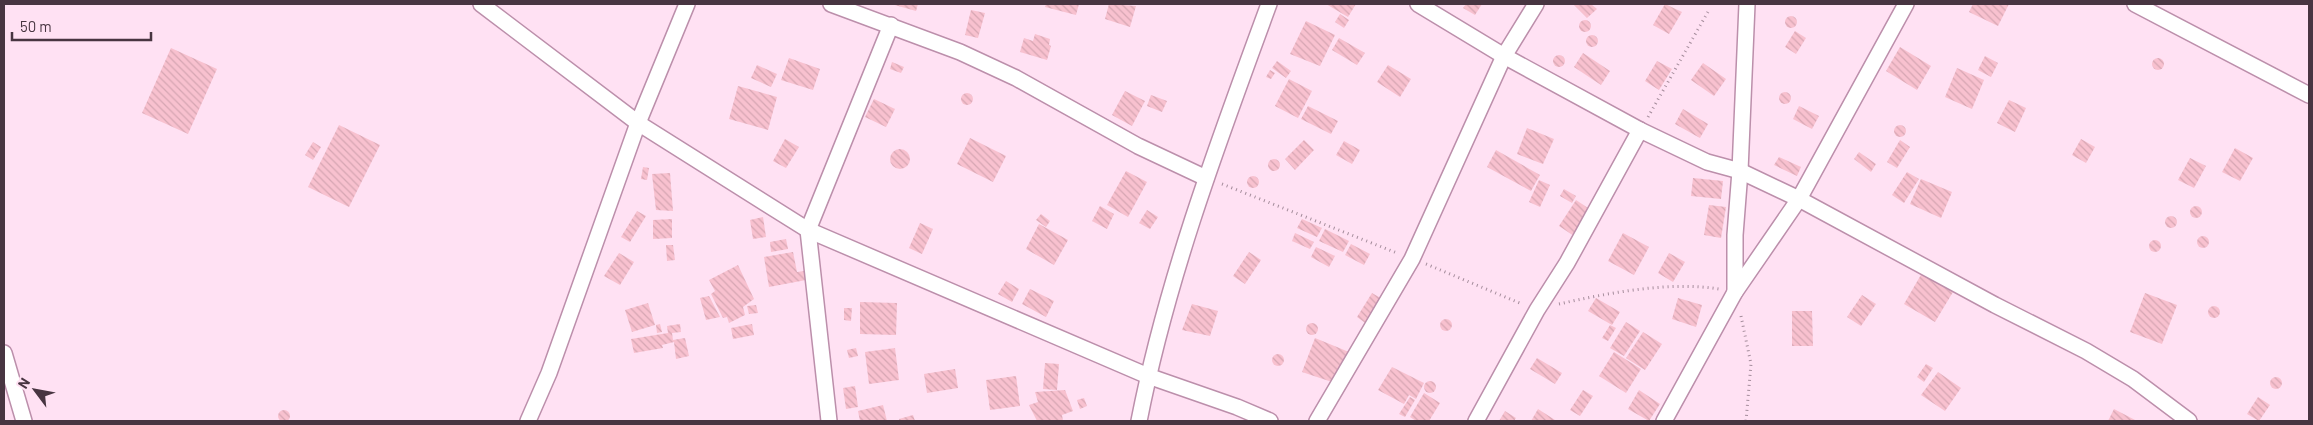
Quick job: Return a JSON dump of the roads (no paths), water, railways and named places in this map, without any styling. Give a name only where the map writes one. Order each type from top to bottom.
[{"type":"street","points":[[481,4],[638,123],[808,230],[1148,376],[1237,407],[1270,421]]},
{"type":"street","points":[[528,421],[549,373],[638,123],[687,4]]},
{"type":"street","points":[[832,4],[960,52],[1016,78],[1138,146],[1206,178]]},
{"type":"street","points":[[1138,421],[1148,376],[1206,178],[1269,4]]},
{"type":"street","points":[[1418,4],[1504,56],[1640,130],[1708,162],[1740,171],[1799,199],[1995,306],[2086,351],[2133,379],[2189,421]]},
{"type":"street","points":[[1316,421],[1412,259],[1504,56],[1536,4]]},
{"type":"street","points":[[1736,292],[1735,235],[1740,171],[1747,4]]},
{"type":"street","points":[[1664,421],[1736,292],[1799,199],[1906,4]]},
{"type":"street","points":[[2135,4],[2309,95]]},
{"type":"street","points":[[829,421],[808,230],[891,26]]},
{"type":"street","points":[[1476,421],[1537,310],[1567,263],[1640,130]]},
{"type":"street","points":[[4,353],[24,421]]}]
